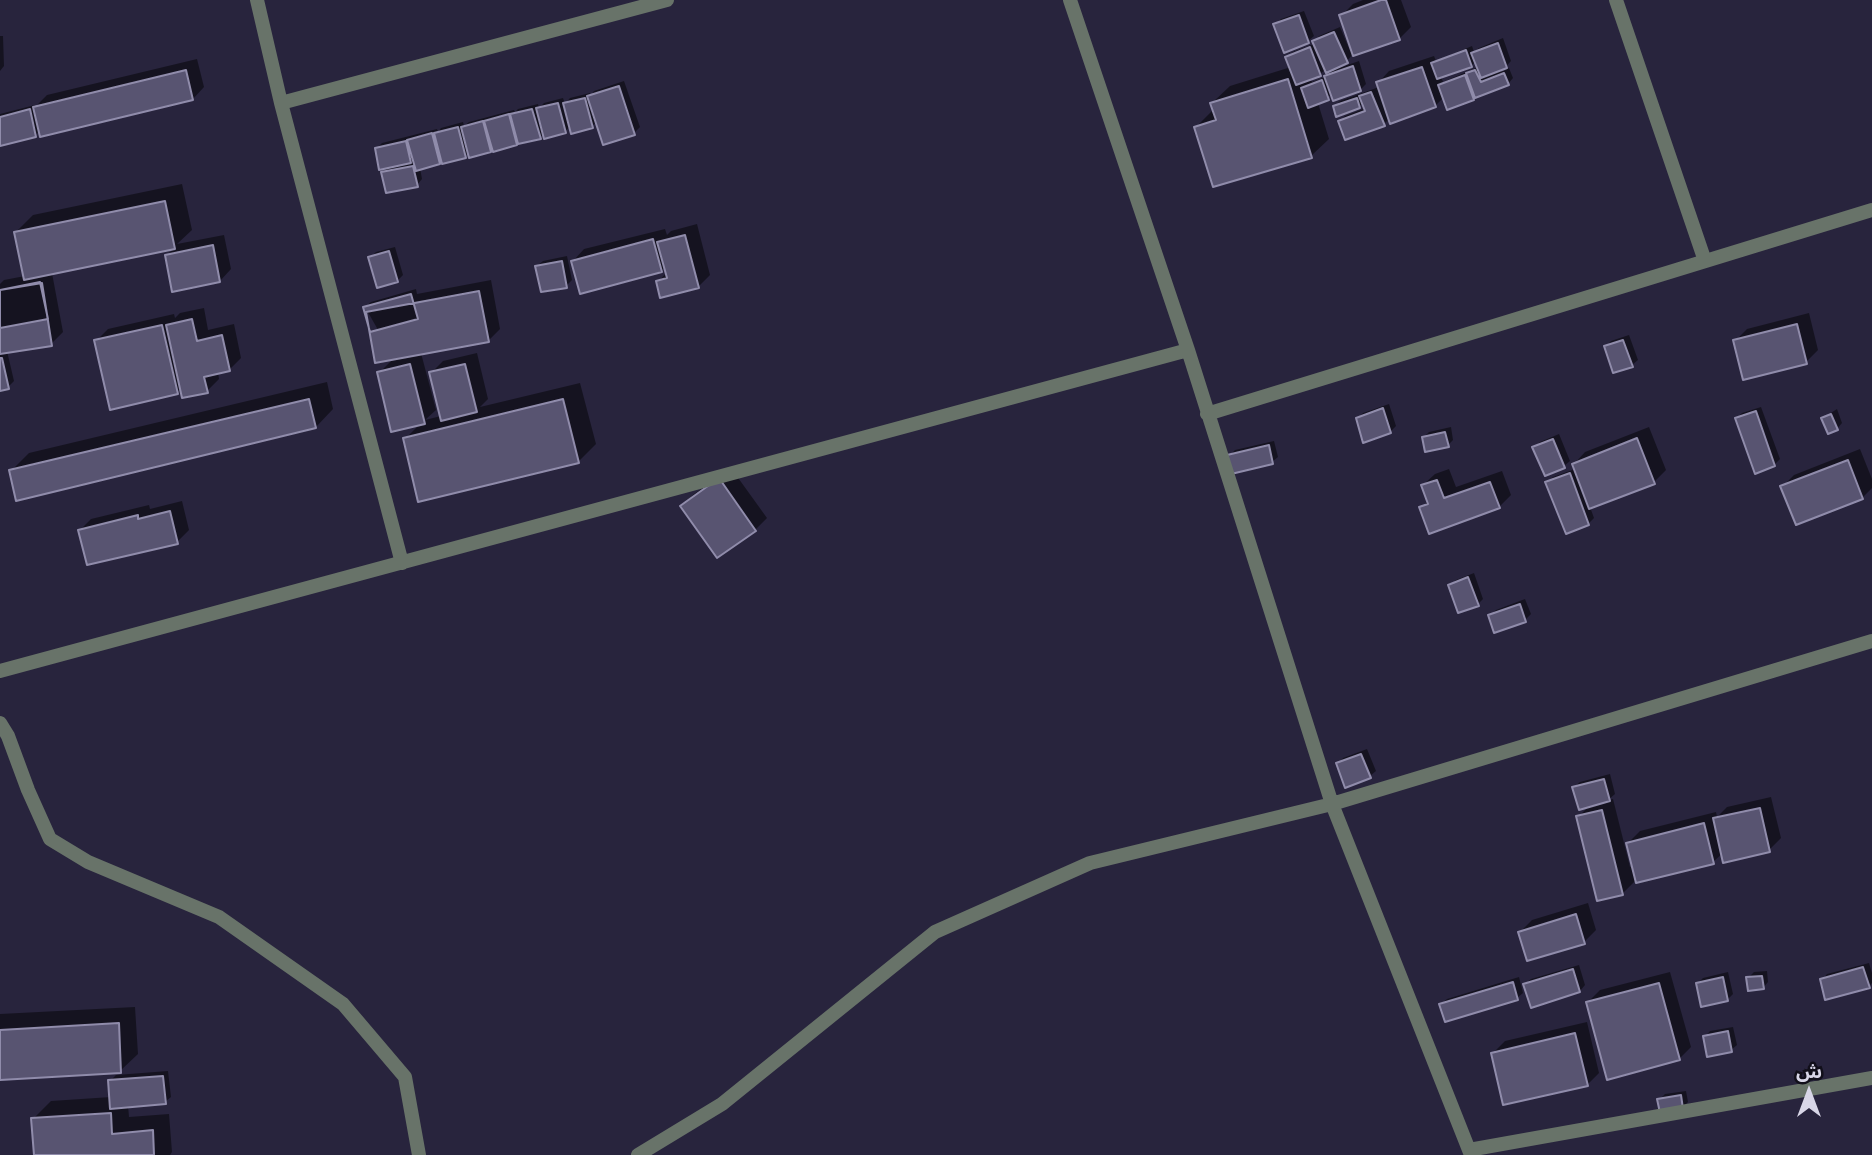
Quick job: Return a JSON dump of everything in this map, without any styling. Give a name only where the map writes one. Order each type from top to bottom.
[{"type":"street","points":[[257,0],[281,103],[402,563]]},
{"type":"street","points":[[281,103],[667,0]]},
{"type":"street","points":[[1069,0],[1188,350],[1332,804],[1470,1152],[1872,1078]]},
{"type":"street","points":[[1616,0],[1705,261]]},
{"type":"street","points":[[1207,414],[1872,210]]},
{"type":"street","points":[[0,671],[1188,350]]},
{"type":"street","points":[[638,1155],[722,1104],[935,932],[1090,863],[1332,804],[1872,641]]},
{"type":"street","points":[[0,723],[8,736],[50,839],[88,862],[219,917],[343,1004],[405,1077],[419,1155]]},
{"type":"building","points":[[1386,0],[1400,40],[1353,56],[1339,15]]},
{"type":"building","points":[[1299,15],[1309,43],[1284,53],[1273,24]]},
{"type":"building","points":[[1334,32],[1348,63],[1326,73],[1312,41]]},
{"type":"building","points":[[1498,43],[1507,68],[1481,78],[1471,53]]},
{"type":"building","points":[[1310,47],[1321,76],[1296,85],[1285,57]]},
{"type":"building","points":[[1466,50],[1472,67],[1437,79],[1431,63]]},
{"type":"building","points":[[1353,66],[1361,91],[1333,101],[1324,76]]},
{"type":"building","points":[[1422,67],[1436,107],[1390,124],[1376,82]]},
{"type":"building","points":[[186,70],[193,100],[40,137],[33,107]]},
{"type":"building","points":[[1475,70],[1481,82],[1504,73],[1509,85],[1475,98],[1466,73]]},
{"type":"building","points":[[1465,75],[1474,100],[1447,110],[1438,85]]},
{"type":"building","points":[[1288,79],[1312,158],[1213,187],[1194,127],[1216,120],[1210,103]]},
{"type":"building","points":[[1322,80],[1329,100],[1308,108],[1301,88]]},
{"type":"building","points":[[619,86],[635,135],[603,145],[587,96]]},
{"type":"building","points":[[1371,92],[1385,126],[1345,140],[1338,121],[1365,111],[1359,96]]},
{"type":"building","points":[[585,98],[593,128],[571,134],[563,103]]},
{"type":"building","points":[[1357,98],[1360,108],[1336,117],[1333,106]]},
{"type":"building","points":[[558,103],[566,133],[544,139],[536,108]]},
{"type":"building","points":[[30,109],[36,137],[0,146],[0,117]]},
{"type":"building","points":[[532,109],[541,139],[518,144],[510,114]]},
{"type":"building","points":[[509,114],[517,145],[493,152],[484,121]]},
{"type":"building","points":[[483,121],[491,152],[469,158],[461,127]]},
{"type":"building","points":[[458,127],[466,158],[442,164],[434,133]]},
{"type":"building","points":[[432,133],[440,164],[416,171],[407,140]]},
{"type":"building","points":[[406,141],[411,163],[379,170],[375,148]]},
{"type":"building","points":[[413,166],[418,187],[386,193],[381,172]]},
{"type":"building","points":[[165,201],[175,249],[24,280],[14,232]]},
{"type":"building","points":[[685,235],[699,288],[660,298],[656,281],[667,278],[657,242]]},
{"type":"building","points":[[653,239],[662,272],[580,294],[571,261]]},
{"type":"building","points":[[213,245],[220,282],[172,292],[165,255]]},
{"type":"building","points":[[389,251],[398,282],[377,288],[368,257]]},
{"type":"building","points":[[562,261],[567,288],[541,292],[535,266]]},
{"type":"building","points":[[40,282],[48,319],[0,328],[0,290]]},
{"type":"building","points":[[42,283],[52,346],[0,354],[0,290]]},
{"type":"building","points":[[479,291],[489,342],[375,363],[366,312]]},
{"type":"building","points":[[411,294],[418,319],[370,332],[363,307]]},
{"type":"building","points":[[192,319],[197,341],[222,335],[230,371],[204,377],[208,393],[182,398],[166,325]]},
{"type":"building","points":[[1797,324],[1807,364],[1743,380],[1733,340]]},
{"type":"building","points":[[162,325],[178,394],[110,410],[94,340]]},
{"type":"building","points":[[1623,340],[1633,367],[1613,373],[1604,346]]},
{"type":"building","points":[[0,358],[9,389],[0,391]]},
{"type":"building","points":[[410,364],[425,424],[391,432],[377,372]]},
{"type":"building","points":[[465,364],[477,412],[441,421],[429,372]]},
{"type":"building","points":[[309,399],[316,428],[16,501],[9,470]]},
{"type":"building","points":[[563,399],[579,463],[418,502],[403,438]]},
{"type":"building","points":[[1383,408],[1391,433],[1363,443],[1356,418]]},
{"type":"building","points":[[1756,411],[1775,466],[1755,474],[1735,418]]},
{"type":"building","points":[[1831,414],[1838,430],[1828,434],[1821,418]]},
{"type":"building","points":[[1445,432],[1449,447],[1425,452],[1422,437]]},
{"type":"building","points":[[1637,438],[1655,484],[1589,509],[1572,464]]},
{"type":"building","points":[[1553,439],[1565,468],[1545,476],[1532,447]]},
{"type":"building","points":[[1269,445],[1273,464],[1231,474],[1227,455]]},
{"type":"building","points":[[1848,460],[1863,499],[1796,525],[1780,486]]},
{"type":"building","points":[[1570,473],[1589,525],[1566,534],[1545,482]]},
{"type":"building","points":[[719,478],[756,531],[717,558],[680,506]]},
{"type":"building","points":[[1437,480],[1444,498],[1490,482],[1500,508],[1429,534],[1419,507],[1428,504],[1421,485]]},
{"type":"building","points":[[170,511],[178,544],[87,565],[78,530],[138,515],[138,519]]},
{"type":"building","points":[[1468,577],[1479,606],[1458,613],[1448,585]]},
{"type":"building","points":[[1520,604],[1526,622],[1494,633],[1488,615]]},
{"type":"building","points":[[1361,754],[1371,778],[1345,788],[1336,763]]},
{"type":"building","points":[[1604,779],[1610,801],[1579,810],[1572,787]]},
{"type":"building","points":[[1760,808],[1770,852],[1723,863],[1713,818]]},
{"type":"building","points":[[1602,810],[1623,895],[1597,901],[1576,816]]},
{"type":"building","points":[[1704,823],[1714,864],[1636,883],[1626,843]]},
{"type":"building","points":[[1576,914],[1585,944],[1527,961],[1518,932]]},
{"type":"building","points":[[1863,967],[1870,988],[1825,1000],[1820,979]]},
{"type":"building","points":[[1573,969],[1580,992],[1531,1008],[1523,984]]},
{"type":"building","points":[[1762,976],[1764,989],[1748,991],[1746,977]]},
{"type":"building","points":[[1723,977],[1728,1001],[1701,1007],[1696,983]]},
{"type":"building","points":[[1513,982],[1518,1000],[1445,1022],[1439,1004]]},
{"type":"building","points":[[1659,983],[1680,1060],[1607,1080],[1586,1002]]},
{"type":"building","points":[[119,1023],[121,1073],[0,1080],[0,1030]]},
{"type":"building","points":[[1728,1031],[1732,1052],[1707,1057],[1703,1036]]},
{"type":"building","points":[[1575,1033],[1588,1086],[1503,1105],[1491,1053]]},
{"type":"building","points":[[163,1076],[166,1104],[110,1109],[108,1080]]},
{"type":"building","points":[[1681,1095],[1683,1109],[1660,1113],[1657,1099]]},
{"type":"building","points":[[111,1113],[112,1134],[153,1130],[154,1155],[34,1155],[31,1118]]}]
